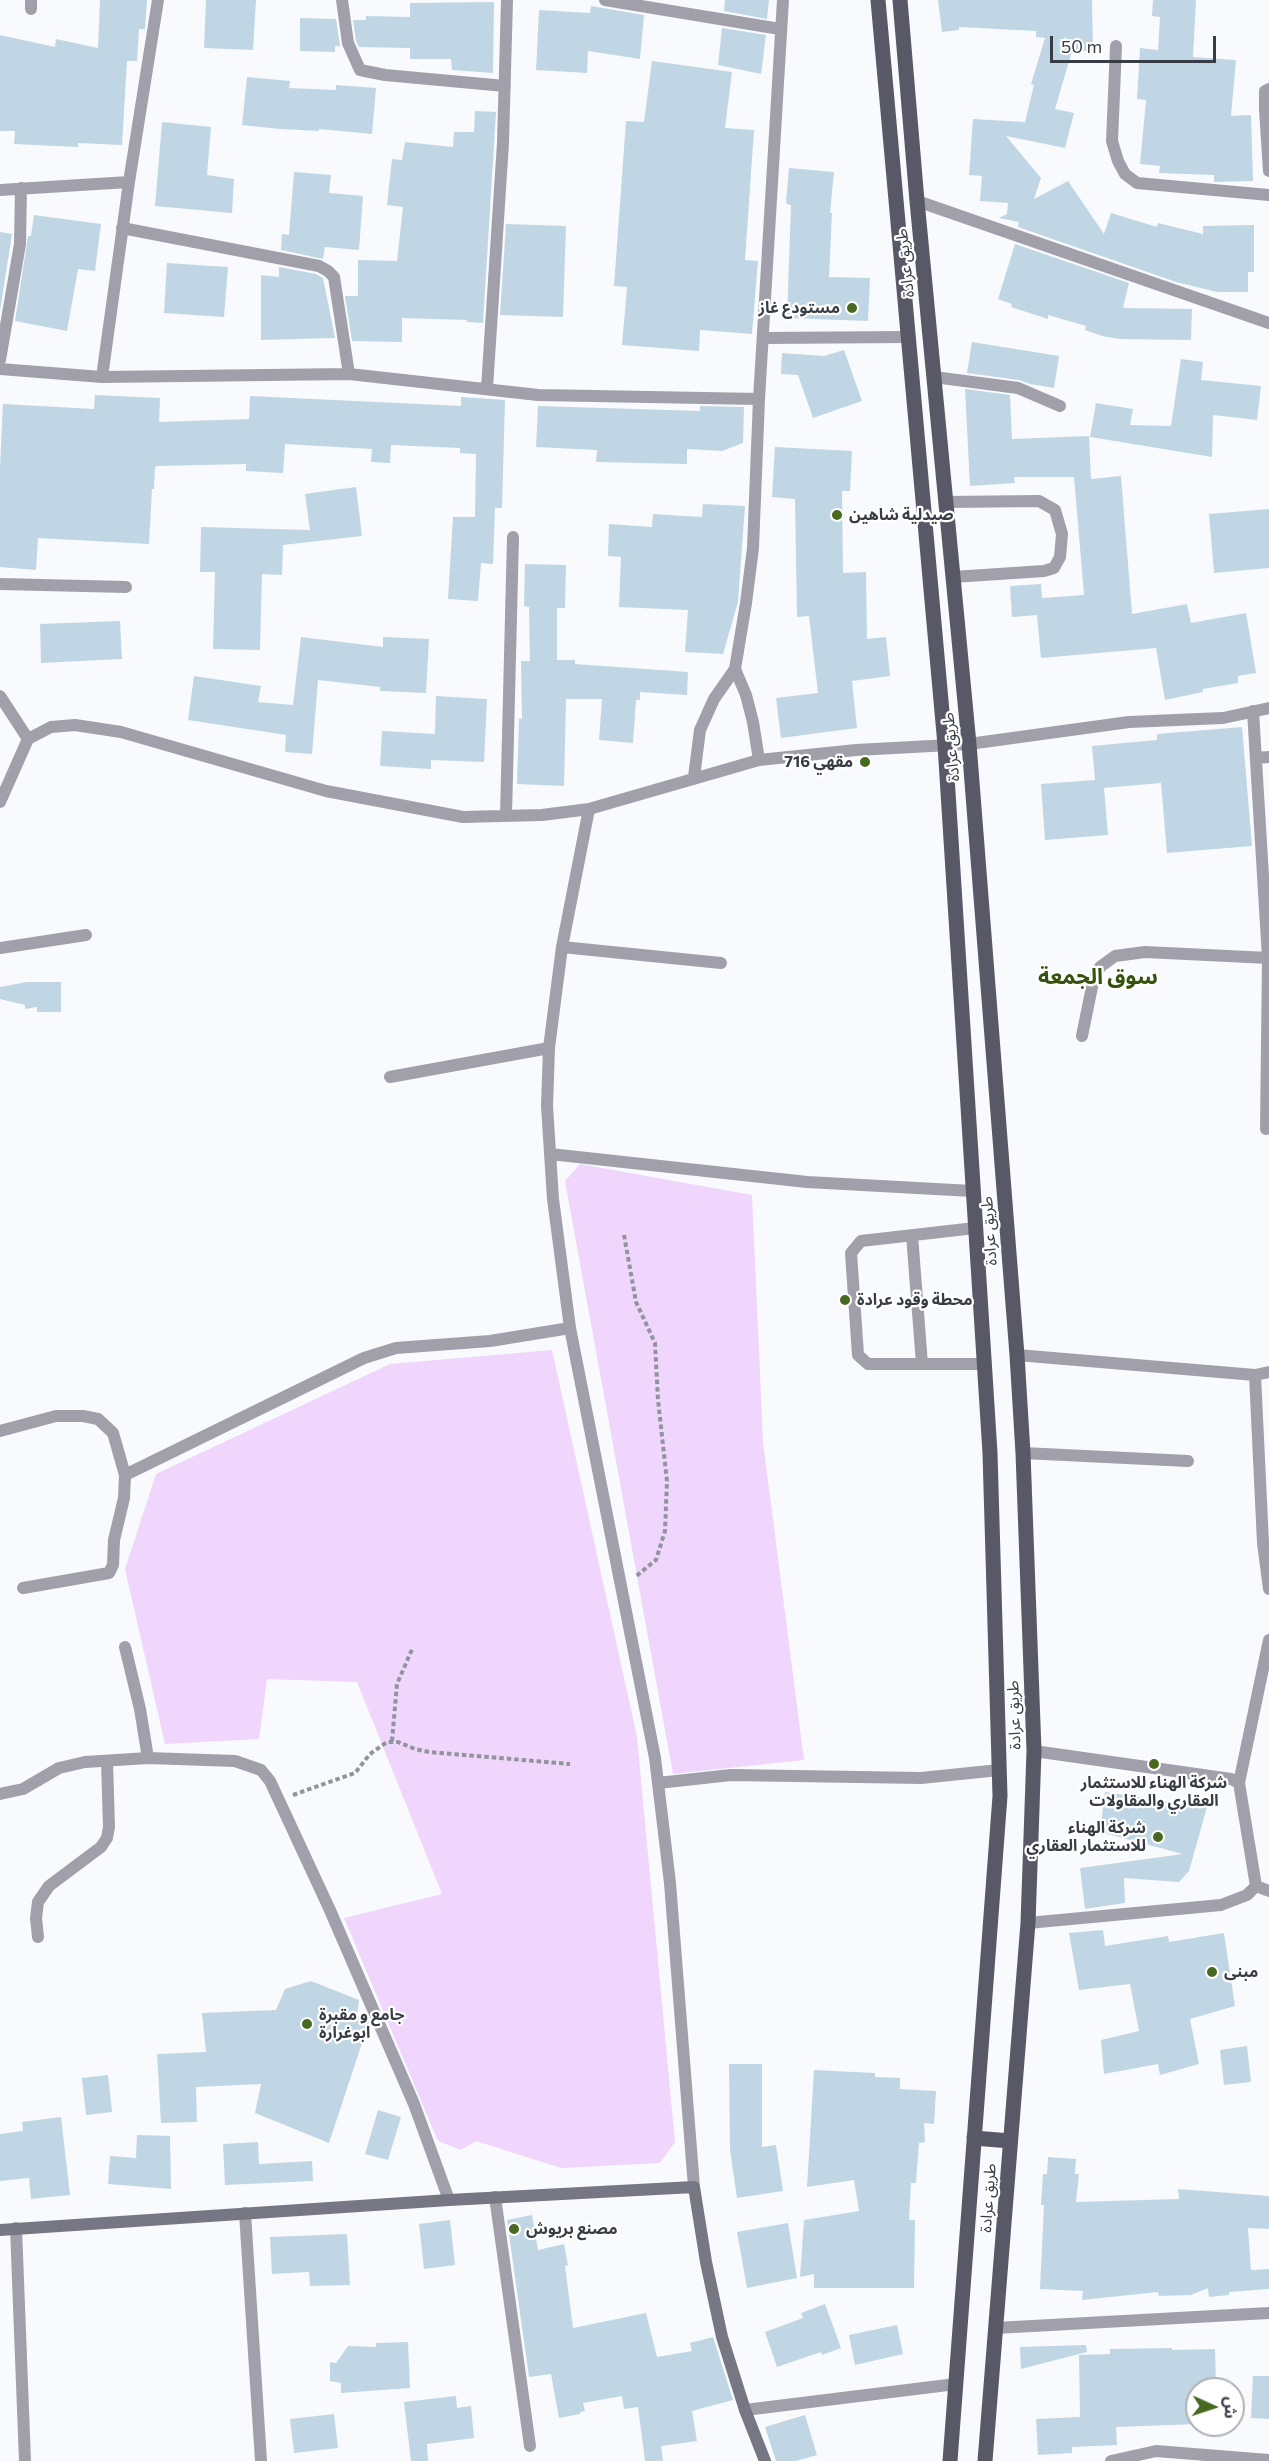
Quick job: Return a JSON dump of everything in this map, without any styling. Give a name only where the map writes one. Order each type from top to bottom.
[{"type":"main road","name":"طريق عرادة","points":[[878,0],[945,746],[990,1453],[1000,1796],[950,2461]]},
{"type":"main road","name":"طريق عرادة","points":[[900,0],[916,201],[969,744],[1017,1355],[1034,1751],[1028,1923],[985,2461]]},
{"type":"main road","points":[[974,2138],[1010,2141]]},
{"type":"street","points":[[102,376],[122,228],[158,0]]},
{"type":"street","points":[[342,0],[348,43],[360,70],[385,75],[506,86]]},
{"type":"street","points":[[487,388],[506,86],[507,0]]},
{"type":"street","points":[[604,0],[780,29]]},
{"type":"street","points":[[694,777],[700,730],[714,699],[735,669],[753,548],[759,399],[783,0]]},
{"type":"street","points":[[1116,46],[1112,141],[1125,174],[1137,183],[1269,195]]},
{"type":"street","points":[[1269,89],[1265,92],[1265,110],[1269,171]]},
{"type":"street","points":[[0,190],[129,182]]},
{"type":"street","points":[[0,360],[20,244],[21,188]]},
{"type":"street","points":[[916,201],[1269,323]]},
{"type":"street","points":[[122,228],[319,266],[328,271],[334,277],[349,374]]},
{"type":"street","points":[[763,338],[908,337]]},
{"type":"street","points":[[0,369],[102,376],[349,374],[538,395],[759,399]]},
{"type":"street","points":[[934,377],[1018,388],[1060,406]]},
{"type":"street","points":[[947,502],[1040,501],[1055,510],[1062,534],[1060,557],[1054,568],[1044,571],[953,576]]},
{"type":"street","points":[[506,815],[513,537]]},
{"type":"street","points":[[0,584],[126,586]]},
{"type":"street","points":[[735,669],[746,695],[759,760]]},
{"type":"street","points":[[0,696],[28,739]]},
{"type":"street","points":[[0,802],[28,739],[51,727],[75,725],[110,730],[326,791],[463,817],[589,809],[759,760],[856,750],[969,744],[1129,722],[1223,718],[1269,708]]},
{"type":"street","points":[[1253,711],[1269,958],[1266,1129]]},
{"type":"street","points":[[1256,758],[1269,757]]},
{"type":"street","points":[[589,809],[562,947],[549,1048],[547,1107],[553,1199],[570,1328],[655,1758],[670,1883],[694,2187],[706,2262],[720,2326],[745,2410],[765,2461]]},
{"type":"street","points":[[0,948],[86,935]]},
{"type":"street","points":[[562,947],[720,963]]},
{"type":"street","points":[[1082,1036],[1093,982],[1100,967],[1115,956],[1145,952],[1269,958]]},
{"type":"street","points":[[390,1077],[549,1048]]},
{"type":"street","points":[[550,1154],[807,1182],[972,1191]]},
{"type":"street","points":[[975,1227],[861,1241],[851,1253],[858,1355],[868,1364],[984,1364]]},
{"type":"street","points":[[912,1235],[922,1364]]},
{"type":"street","points":[[125,1475],[375,1354],[396,1348],[490,1341],[570,1328]]},
{"type":"street","points":[[1017,1355],[1255,1375],[1269,1372]]},
{"type":"street","points":[[1255,1375],[1263,1543],[1269,1589]]},
{"type":"street","points":[[0,1431],[56,1416],[83,1416],[98,1419],[113,1432],[125,1475],[124,1498],[109,1573],[23,1588]]},
{"type":"street","points":[[1023,1453],[1188,1461]]},
{"type":"street","points":[[1256,1886],[1239,1783],[1269,1640]]},
{"type":"street","points":[[125,1647],[140,1709],[148,1758]]},
{"type":"street","points":[[1034,1751],[1231,1779],[1239,1783]]},
{"type":"street","points":[[0,1794],[23,1789],[59,1768],[85,1762],[148,1758],[235,1761],[261,1770],[270,1780],[329,1908],[414,2104],[449,2200]]},
{"type":"street","points":[[38,1937],[36,1918],[38,1902],[49,1886],[101,1847],[108,1838],[107,1761]]},
{"type":"street","points":[[658,1783],[731,1775],[921,1778],[999,1770]]},
{"type":"street","points":[[1028,1923],[1221,1905],[1247,1895],[1256,1886]]},
{"type":"street","points":[[1256,1886],[1269,1891]]},
{"type":"street","points":[[0,2230],[495,2197],[694,2187]]},
{"type":"street","points":[[495,2197],[530,2446]]},
{"type":"street","points":[[245,2214],[261,2461]]},
{"type":"street","points":[[16,2228],[24,2461]]},
{"type":"street","points":[[996,2328],[1269,2313]]},
{"type":"street","points":[[745,2410],[956,2384]]},
{"type":"street","points":[[1111,2461],[1156,2451],[1220,2459],[1269,2460]]},
{"type":"path","points":[[622,1587],[656,1560],[664,1531],[667,1481],[658,1400],[655,1343],[636,1302],[624,1235]]},
{"type":"path","points":[[392,1741],[397,1684],[413,1647]]},
{"type":"path","points":[[278,1800],[355,1773],[377,1747],[392,1741],[422,1751],[570,1764]]},
{"type":"shaded area","points":[[580,1164],[752,1195],[763,1442],[804,1760],[673,1774],[565,1181]]},
{"type":"shaded area","points":[[552,1350],[637,1737],[675,2142],[660,2163],[561,2168],[476,2141],[461,2150],[438,2141],[344,1918],[442,1894],[357,1682],[267,1679],[259,1739],[165,1744],[125,1569],[156,1474],[390,1364]]},
{"type":"building","points":[[100,0],[147,0],[145,29],[139,29],[137,61],[127,61],[122,145],[78,143],[78,147],[14,144],[15,131],[0,131],[0,35],[55,47],[56,39],[98,48]]},
{"type":"building","points":[[206,0],[256,0],[253,50],[204,48]]},
{"type":"building","points":[[725,0],[769,0],[767,19],[724,11]]},
{"type":"building","points":[[938,0],[1092,0],[1093,51],[1072,51],[1055,109],[1074,113],[1065,148],[1006,136],[1041,178],[1034,199],[1068,181],[1104,234],[1111,213],[1157,227],[1158,223],[1203,234],[1203,226],[1254,225],[1254,272],[1248,272],[1248,292],[1217,292],[1176,282],[1018,227],[1019,222],[999,218],[1007,214],[1008,203],[980,201],[982,176],[969,175],[973,119],[1025,122],[1034,85],[1031,84],[1045,38],[1036,37],[1036,31],[959,27],[959,30],[942,32]]},
{"type":"building","points":[[1153,0],[1196,0],[1193,57],[1236,60],[1231,116],[1251,115],[1253,181],[1214,182],[1214,175],[1159,173],[1160,166],[1140,164],[1146,100],[1137,99],[1140,48],[1158,50],[1160,17],[1152,16]]},
{"type":"building","points":[[494,2],[493,73],[452,70],[451,59],[410,59],[410,48],[359,47],[356,41],[353,20],[366,20],[366,16],[410,17],[410,3]]},
{"type":"building","points":[[591,6],[644,15],[640,59],[588,51],[587,73],[536,70],[539,10],[590,13]]},
{"type":"building","points":[[300,18],[336,19],[340,46],[335,46],[335,52],[300,51]]},
{"type":"building","points":[[722,28],[766,35],[761,74],[718,65]]},
{"type":"building","points":[[652,61],[732,72],[725,128],[754,130],[745,260],[758,261],[752,334],[700,330],[699,351],[622,345],[627,287],[614,286],[626,121],[644,122]]},
{"type":"building","points":[[247,77],[290,81],[289,88],[336,90],[336,85],[376,88],[372,134],[242,125]]},
{"type":"building","points":[[475,111],[496,112],[483,323],[467,322],[467,320],[402,318],[402,342],[352,341],[345,296],[358,296],[358,260],[397,261],[403,207],[387,205],[392,159],[402,160],[405,142],[453,147],[454,132],[474,132]]},
{"type":"building","points":[[162,122],[211,127],[207,175],[234,179],[232,213],[155,206]]},
{"type":"building","points":[[789,168],[834,172],[830,213],[832,213],[829,277],[870,278],[868,321],[787,318],[791,205],[786,202]]},
{"type":"building","points":[[294,172],[331,175],[329,193],[363,196],[359,250],[325,247],[323,259],[281,250],[282,234],[289,235]]},
{"type":"building","points":[[34,215],[101,224],[95,271],[78,269],[67,331],[15,321],[28,236],[31,236]]},
{"type":"building","points":[[506,224],[566,226],[563,317],[500,315]]},
{"type":"building","points":[[0,232],[12,234],[0,311]]},
{"type":"building","points":[[1015,244],[1129,283],[1123,308],[1192,309],[1191,340],[1120,339],[1102,336],[1085,330],[1086,326],[1048,315],[1048,319],[1011,307],[1012,304],[998,299]]},
{"type":"building","points":[[167,263],[228,267],[224,317],[164,313]]},
{"type":"building","points":[[279,267],[316,274],[323,278],[335,338],[261,340],[261,275],[279,277]]},
{"type":"building","points":[[972,342],[1059,356],[1054,388],[1019,380],[967,373]]},
{"type":"building","points":[[844,350],[862,401],[813,418],[798,375],[781,374],[782,353],[824,356]]},
{"type":"building","points":[[1181,359],[1203,362],[1201,380],[1261,386],[1257,420],[1213,415],[1212,457],[1090,437],[1096,403],[1133,409],[1130,425],[1171,426]]},
{"type":"building","points":[[965,389],[1010,395],[1012,439],[1089,436],[1091,479],[1121,476],[1132,614],[1187,604],[1191,623],[1246,613],[1256,673],[1238,676],[1238,683],[1203,689],[1203,692],[1165,700],[1156,648],[1041,658],[1037,615],[1012,617],[1010,586],[1041,584],[1042,598],[1084,595],[1074,477],[1014,477],[1015,483],[970,486]]},
{"type":"building","points":[[95,395],[160,398],[159,422],[249,419],[250,396],[461,406],[461,397],[505,400],[502,508],[495,508],[493,564],[481,563],[478,601],[448,599],[453,517],[475,517],[476,454],[460,453],[460,448],[391,445],[390,463],[371,462],[372,449],[285,444],[283,473],[246,471],[246,464],[157,466],[155,467],[154,489],[152,489],[149,544],[38,538],[36,570],[0,567],[0,467],[3,404],[94,409]]},
{"type":"building","points":[[538,406],[700,411],[700,406],[744,407],[743,443],[722,451],[687,449],[687,464],[596,462],[597,450],[536,447]]},
{"type":"building","points":[[775,447],[852,451],[850,491],[842,491],[843,573],[866,572],[867,639],[886,637],[890,676],[852,681],[857,728],[781,738],[776,698],[818,693],[809,616],[797,617],[795,499],[772,497]]},
{"type":"building","points":[[356,487],[362,536],[283,545],[282,575],[262,574],[260,650],[213,649],[215,572],[200,572],[201,527],[310,530],[305,494]]},
{"type":"building","points":[[703,504],[745,506],[738,602],[723,654],[685,652],[688,610],[619,607],[621,557],[608,556],[609,524],[652,527],[653,514],[702,517]]},
{"type":"building","points":[[1269,509],[1269,568],[1214,573],[1209,514]]},
{"type":"building","points":[[525,564],[566,565],[565,608],[557,608],[557,660],[575,660],[575,664],[688,672],[687,695],[640,692],[640,700],[636,700],[633,743],[599,740],[602,699],[566,699],[564,786],[517,784],[519,718],[522,719],[521,661],[530,661],[529,607],[524,606]]},
{"type":"building","points":[[120,621],[122,659],[41,663],[40,624]]},
{"type":"building","points":[[301,637],[383,647],[383,637],[429,639],[426,693],[380,691],[380,687],[318,680],[312,754],[285,752],[286,735],[188,720],[194,676],[261,686],[258,702],[293,705]]},
{"type":"building","points":[[436,696],[487,699],[484,762],[431,760],[431,769],[380,766],[382,731],[435,734]]},
{"type":"building","points":[[1242,727],[1252,846],[1167,853],[1161,783],[1104,788],[1108,835],[1045,840],[1041,784],[1095,780],[1092,746],[1157,740],[1157,734]]},
{"type":"building","points":[[27,982],[61,982],[61,1012],[37,1012],[37,1007],[25,1009],[25,1005],[0,999],[0,987]]},
{"type":"building","name":"شركة الهناء للاستثمار العقاري","points":[[1105,1792],[1207,1807],[1189,1871],[1179,1882],[1124,1878],[1125,1903],[1085,1909],[1080,1868],[1183,1854],[1100,1832]]},
{"type":"building","points":[[1103,1930],[1105,1946],[1168,1936],[1169,1942],[1224,1933],[1235,2006],[1190,2019],[1199,2064],[1160,2075],[1158,2064],[1104,2074],[1101,2040],[1139,2031],[1130,1984],[1079,1990],[1069,1933]]},
{"type":"building","points":[[311,1981],[359,2000],[357,2016],[368,2019],[369,2022],[329,2143],[255,2113],[261,2084],[196,2087],[197,2122],[161,2123],[157,2054],[206,2052],[202,2013],[276,2010],[285,1989]]},
{"type":"building","points":[[1247,2046],[1251,2082],[1224,2085],[1220,2050]]},
{"type":"building","points":[[729,2064],[762,2064],[762,2147],[776,2145],[783,2191],[737,2198],[730,2150]]},
{"type":"building","points":[[814,2070],[875,2073],[875,2077],[900,2078],[900,2089],[936,2091],[934,2124],[924,2123],[925,2142],[919,2143],[916,2183],[911,2183],[909,2220],[915,2220],[914,2288],[814,2288],[814,2274],[800,2277],[804,2220],[859,2211],[854,2180],[807,2187]]},
{"type":"building","points":[[108,2075],[112,2112],[86,2115],[82,2078]]},
{"type":"building","points":[[378,2110],[401,2117],[388,2160],[365,2154]]},
{"type":"building","points":[[61,2117],[70,2195],[31,2199],[29,2178],[0,2181],[0,2134],[23,2131],[22,2122]]},
{"type":"building","points":[[137,2135],[170,2136],[171,2189],[108,2184],[110,2156],[136,2158]]},
{"type":"building","points":[[258,2142],[259,2164],[312,2161],[313,2181],[225,2185],[223,2144]]},
{"type":"building","points":[[1048,2157],[1076,2159],[1075,2174],[1079,2174],[1076,2202],[1179,2199],[1178,2189],[1269,2196],[1269,2229],[1248,2228],[1251,2270],[1269,2269],[1269,2289],[1229,2292],[1229,2295],[1209,2297],[1208,2288],[1191,2295],[1159,2296],[1158,2292],[1082,2300],[1083,2291],[1040,2289],[1044,2205],[1041,2205],[1043,2174],[1047,2174]]},
{"type":"building","points":[[532,2215],[538,2250],[564,2244],[573,2328],[646,2313],[657,2357],[692,2351],[690,2343],[713,2337],[733,2400],[692,2411],[697,2441],[661,2446],[663,2461],[645,2461],[638,2407],[624,2409],[622,2396],[583,2403],[585,2411],[559,2418],[551,2374],[529,2377],[507,2220]]},
{"type":"building","points":[[450,2220],[455,2265],[424,2269],[419,2224]]},
{"type":"building","points":[[788,2223],[797,2278],[747,2288],[737,2232]]},
{"type":"building","points":[[347,2234],[350,2285],[310,2286],[309,2272],[272,2274],[270,2237]]},
{"type":"building","points":[[825,2304],[841,2348],[822,2355],[821,2352],[777,2367],[765,2332],[803,2318],[801,2313]]},
{"type":"building","points":[[897,2325],[903,2354],[855,2365],[849,2335]]},
{"type":"building","points":[[408,2342],[410,2388],[341,2393],[341,2383],[330,2381],[330,2362],[336,2363],[348,2346],[376,2347],[376,2343]]},
{"type":"building","points":[[1086,2345],[1087,2352],[1021,2369],[1020,2347]]},
{"type":"building","points":[[1110,2349],[1215,2349],[1216,2377],[1185,2377],[1185,2424],[1116,2427],[1117,2445],[1072,2447],[1072,2453],[1038,2455],[1036,2419],[1080,2417],[1079,2355],[1110,2354]]},
{"type":"building","points":[[1253,2376],[1269,2376],[1269,2419],[1251,2418]]},
{"type":"building","points":[[456,2396],[457,2408],[471,2406],[474,2438],[427,2444],[428,2461],[411,2461],[404,2402]]},
{"type":"building","points":[[334,2414],[338,2448],[294,2453],[290,2419]]},
{"type":"building","points":[[805,2415],[817,2455],[796,2461],[776,2461],[765,2427]]},
{"type":"place","name":"مستودع غاز","points":[[852,308]]},
{"type":"place","name":"صيدلية شاهين","points":[[837,515]]},
{"type":"place","name":"مقهي 716","points":[[865,762]]},
{"type":"place","name":"محطة وقود عرادة","points":[[845,1300]]},
{"type":"place","name":"شركة الهناء للاستثمار العقاري والمقاولات","points":[[1154,1764]]},
{"type":"place","name":"شركة الهناء للاستثمار العقاري","points":[[1158,1837]]},
{"type":"place","name":"مبنى","points":[[1212,1972]]},
{"type":"place","name":"جامع و مقبرة ابوغرارة","points":[[307,2024]]},
{"type":"place","name":"مصنع بريوش","points":[[514,2229]]},
{"type":"district","name":"سوق الجمعة","points":[[1098,977]]}]
